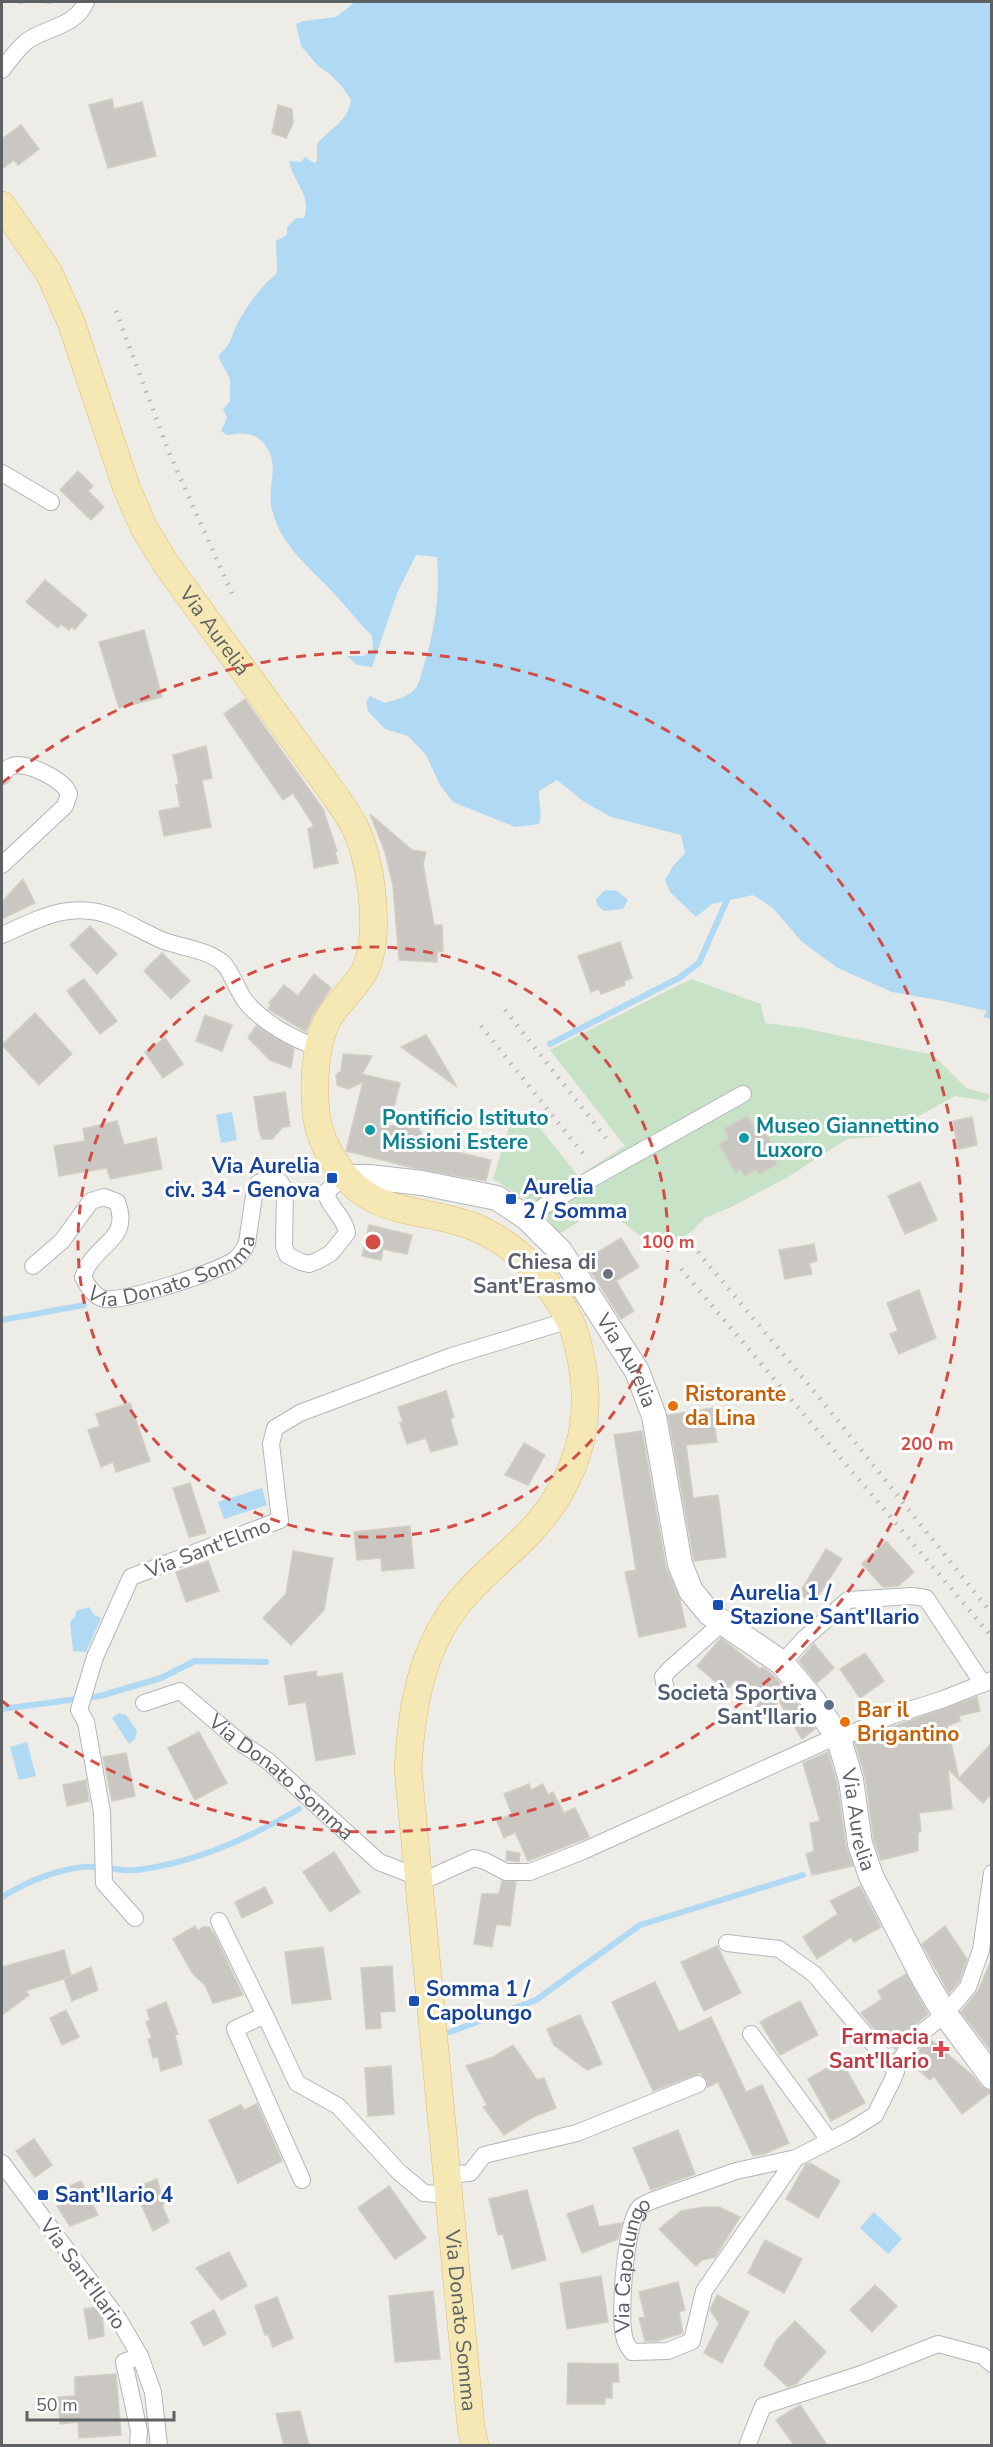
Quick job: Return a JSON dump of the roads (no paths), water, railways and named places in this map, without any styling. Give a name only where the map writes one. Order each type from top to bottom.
[{"type":"main road","name":"Via Aurelia","points":[[2,205],[49,273],[71,322],[127,489],[144,528],[168,567],[333,793],[351,820],[361,842],[371,886],[374,933],[366,968],[330,1015],[318,1048],[315,1081],[316,1113],[322,1141],[344,1177]]},
{"type":"main road","name":"Via Donato Somma","points":[[344,1177],[365,1197],[388,1207],[475,1227],[509,1245],[543,1278],[570,1320],[585,1389],[583,1427],[576,1459],[560,1495],[529,1534],[477,1582],[441,1628],[419,1681],[410,1738],[408,1769],[447,2185],[471,2427],[475,2445]]},
{"type":"street","points":[[2,70],[27,41],[74,19],[86,2]]},
{"type":"street","points":[[2,474],[51,502]]},
{"type":"street","points":[[2,776],[9,767],[15,765],[29,767],[64,783],[69,794],[65,806],[2,865]]},
{"type":"street","points":[[2,935],[64,910],[81,909],[112,916],[164,941],[208,953],[225,965],[232,982],[246,1003],[271,1023],[302,1042],[318,1048]]},
{"type":"street","points":[[527,1218],[550,1202],[743,1094]]},
{"type":"street","name":"Via Aurelia","points":[[344,1177],[369,1177],[422,1183],[497,1198],[527,1218],[560,1251],[637,1371],[654,1416],[680,1564],[691,1591],[709,1613],[782,1663],[813,1700],[838,1738],[851,1780],[860,1844],[871,1876],[924,1979],[945,2014]]},
{"type":"street","name":"Via Donato Somma","points":[[33,1266],[62,1240],[91,1201],[104,1197],[117,1202],[120,1222],[117,1234],[88,1264],[83,1278],[90,1290],[104,1299],[123,1298],[209,1271],[231,1262],[244,1250],[255,1189],[258,1183],[270,1179],[280,1182],[285,1190],[284,1246],[287,1255],[309,1264],[332,1253],[347,1233],[343,1220],[327,1200],[326,1192],[344,1177]]},
{"type":"street","name":"Via Sant'Elmo","points":[[135,1917],[104,1883],[102,1812],[86,1722],[79,1710],[95,1657],[130,1577],[280,1520],[271,1444],[275,1428],[300,1413],[452,1356],[570,1320]]},
{"type":"street","points":[[418,1877],[432,1877],[474,1858],[506,1872],[530,1872],[583,1851],[893,1714],[987,1682],[926,1598],[912,1596],[848,1600],[782,1663]]},
{"type":"street","points":[[666,1690],[663,1677],[722,1623]]},
{"type":"street","name":"Via Donato Somma","points":[[144,1703],[180,1691],[241,1743],[268,1761],[344,1827],[379,1862],[418,1877]]},
{"type":"street","name":"Via Capolungo","points":[[795,2158],[704,2291],[692,2341],[668,2350],[632,2352],[624,2339],[621,2307],[625,2264],[639,2208],[661,2197],[736,2170],[795,2158],[875,2115],[914,2039],[945,2014],[968,1987],[979,1955],[992,1873]]},
{"type":"street","points":[[219,1921],[297,2083],[338,2106],[399,2172],[424,2193],[447,2185],[470,2173],[484,2155],[577,2133],[698,2084]]},
{"type":"street","points":[[727,1943],[779,1949],[814,1974],[896,2071]]},
{"type":"street","points":[[945,2014],[992,2077]]},
{"type":"street","points":[[266,2015],[235,2029],[302,2180]]},
{"type":"street","points":[[751,2034],[828,2140]]},
{"type":"street","name":"Via Sant'Ilario","points":[[2,2163],[119,2320],[141,2356],[153,2392],[159,2445]]},
{"type":"street","points":[[747,2445],[763,2406],[864,2373],[938,2344],[983,2356],[992,2364]]},
{"type":"street","name":"Via Sant'Ilario","points":[[138,2445],[139,2431],[124,2362],[141,2356]]},
{"type":"water","points":[[355,2],[991,2],[991,1019],[983,1017],[987,1011],[892,992],[838,968],[802,942],[772,907],[753,895],[712,904],[696,917],[670,892],[665,880],[673,866],[685,853],[681,835],[611,817],[583,801],[557,780],[539,791],[541,816],[539,824],[515,827],[453,802],[440,785],[426,755],[408,736],[385,729],[368,711],[366,702],[370,696],[385,703],[407,695],[418,684],[436,613],[437,557],[416,555],[398,591],[372,667],[357,665],[347,656],[363,656],[373,650],[372,636],[301,560],[281,532],[272,510],[273,470],[271,455],[267,448],[259,439],[250,434],[227,435],[221,431],[227,418],[223,409],[230,401],[230,379],[218,356],[230,342],[248,305],[277,273],[276,241],[287,235],[287,227],[296,218],[304,218],[306,202],[289,161],[301,162],[305,157],[314,163],[317,161],[317,144],[346,114],[351,100],[343,88],[330,74],[318,66],[301,46],[296,24],[336,17]]},
{"type":"water","points":[[605,890],[617,891],[628,900],[623,909],[604,911],[597,905],[596,899]]},
{"type":"water","points":[[232,1112],[237,1140],[221,1143],[216,1115]]},
{"type":"water","points":[[262,1488],[267,1505],[224,1519],[218,1502]]},
{"type":"water","points":[[89,1607],[94,1615],[101,1618],[86,1652],[73,1651],[70,1622],[75,1617],[76,1611]]},
{"type":"water","points":[[119,1713],[126,1715],[137,1731],[135,1739],[129,1744],[112,1718]]},
{"type":"water","points":[[27,1742],[36,1776],[19,1780],[10,1747]]},
{"type":"water","points":[[874,2212],[902,2239],[888,2254],[860,2228]]},
{"type":"waterway","points":[[550,1044],[679,978],[699,963],[727,900]]},
{"type":"waterway","points":[[2,1320],[84,1305]]},
{"type":"waterway","points":[[2,1709],[100,1696],[161,1678],[195,1661],[266,1662]]},
{"type":"waterway","points":[[2,1897],[41,1878],[72,1869],[90,1867],[137,1870],[180,1862],[221,1848],[299,1809]]},
{"type":"waterway","points":[[450,2032],[536,2000],[640,1925],[803,1875]]},
{"type":"railway","points":[[21,2],[22,11]]},
{"type":"railway","points":[[116,311],[170,455],[235,600]]},
{"type":"railway","points":[[505,1010],[606,1138]]},
{"type":"railway","points":[[481,1026],[584,1155]]},
{"type":"railway","points":[[698,1252],[822,1401],[992,1614]]},
{"type":"railway","points":[[681,1269],[992,1637]]},
{"type":"place","name":"Pontificio Istituto Missioni Estere","points":[[370,1130]]},
{"type":"place","name":"Museo Giannettino Luxoro","points":[[744,1138]]},
{"type":"place","name":"Via Aurelia civ. 34 - Genova","points":[[332,1178]]},
{"type":"place","name":"Aurelia 2 / Somma","points":[[511,1199]]},
{"type":"place","name":"Chiesa di Sant'Erasmo","points":[[608,1274]]},
{"type":"place","name":"Ristorante da Lina","points":[[673,1406]]},
{"type":"place","name":"Aurelia 1 / Stazione Sant'Ilario","points":[[718,1605]]},
{"type":"place","name":"Società Sportiva Sant'Ilario","points":[[829,1705]]},
{"type":"place","name":"Bar il Brigantino","points":[[845,1722]]},
{"type":"place","name":"Somma 1 / Capolungo","points":[[414,2001]]},
{"type":"place","name":"Farmacia Sant'Ilario","points":[[941,2049]]},
{"type":"place","name":"Sant'Ilario 4","points":[[43,2195]]}]
